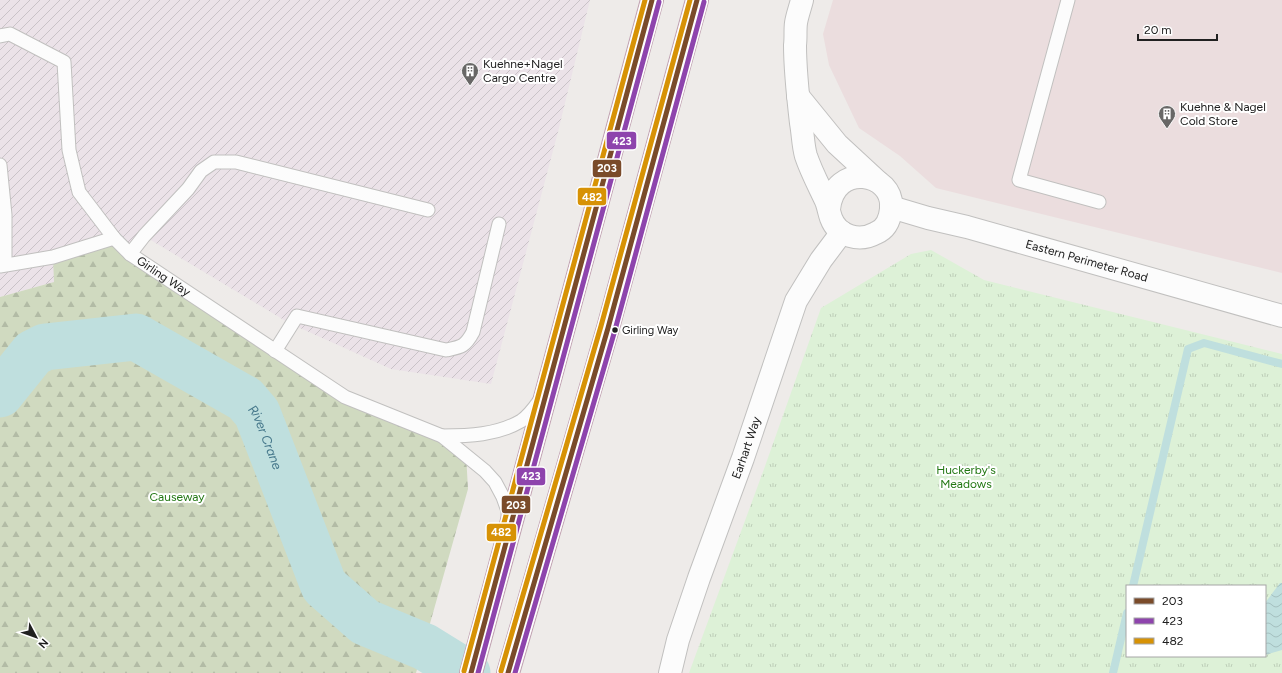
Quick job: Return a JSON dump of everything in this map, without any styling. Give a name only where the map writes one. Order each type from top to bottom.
[{"type":"highway","points":[[471,673],[652,0]]},
{"type":"highway","points":[[510,666],[608,328],[697,0]]},
{"type":"street","points":[[798,95],[837,144],[885,189],[890,197],[890,217],[886,226],[870,237],[850,237],[835,226],[831,218],[829,208],[806,155],[798,95],[795,70],[796,24],[802,0]]},
{"type":"street","points":[[829,208],[830,199],[835,190],[841,183],[850,178],[859,176],[869,177],[878,182]]},
{"type":"street","name":"Eastern Perimeter Road","points":[[891,207],[1282,316]]},
{"type":"street","name":"Earhart Way","points":[[670,673],[678,640],[699,578],[741,462],[796,301],[821,260],[842,232]]},
{"type":"lane","points":[[1068,0],[1019,180],[1099,202]]},
{"type":"lane","name":"Girling Way","points":[[0,36],[10,34],[64,62],[69,150],[79,192],[114,238],[130,254],[345,396],[442,436],[481,467],[495,482],[508,511],[509,530]]},
{"type":"lane","points":[[130,254],[144,236],[188,189],[201,171],[214,162],[236,162],[428,210]]},
{"type":"lane","points":[[0,165],[6,215],[2,265],[52,257],[114,238]]},
{"type":"lane","points":[[275,351],[297,316],[446,350],[458,348],[468,342],[473,332],[499,224]]},
{"type":"lane","name":"Girling Way","points":[[442,436],[470,436],[501,430],[522,421],[540,400],[549,384]]},
{"type":"shaded area","points":[[0,0],[590,0],[558,132],[491,384],[391,369],[289,323],[144,236],[130,254],[54,282],[0,297]]},
{"type":"shaded area","points":[[833,0],[1282,0],[1282,273],[936,188],[900,156],[859,128],[829,65],[823,34]]},
{"type":"green space","name":"Causeway","points":[[114,238],[345,397],[466,454],[468,489],[416,673],[0,673],[0,297],[54,282],[53,257]]},
{"type":"green space","name":"Huckerby's Meadows","points":[[931,250],[984,280],[1282,354],[1282,673],[689,673],[821,308],[911,254]]},
{"type":"water","points":[[1280,583],[1282,583],[1282,650],[1266,655],[1266,602]]},
{"type":"waterway","name":"River Crane","points":[[0,394],[33,353],[45,347],[136,337],[245,399],[257,413],[324,586],[365,622],[425,647],[467,673]]},
{"type":"waterway","points":[[1133,585],[1188,349],[1204,343],[1282,364]]},
{"type":"waterway","points":[[1113,673],[1126,617]]},
{"type":"transit line","name":"482","points":[[464,671],[645,0]]},
{"type":"transit line","name":"203","points":[[471,673],[652,0]]},
{"type":"transit line","name":"482","points":[[501,671],[601,326],[690,0]]},
{"type":"transit line","name":"203","points":[[508,673],[608,328],[697,0]]},
{"type":"transit line","name":"423","points":[[478,673],[659,2]]},
{"type":"transit line","name":"423","points":[[515,673],[615,330],[704,2]]},
{"type":"place","name":"Kuehne+Nagel Cargo Centre","points":[[470,86]]},
{"type":"place","name":"Kuehne & Nagel Cold Store","points":[[1167,129]]},
{"type":"place","name":"Girling Way","points":[[615,330]]}]
